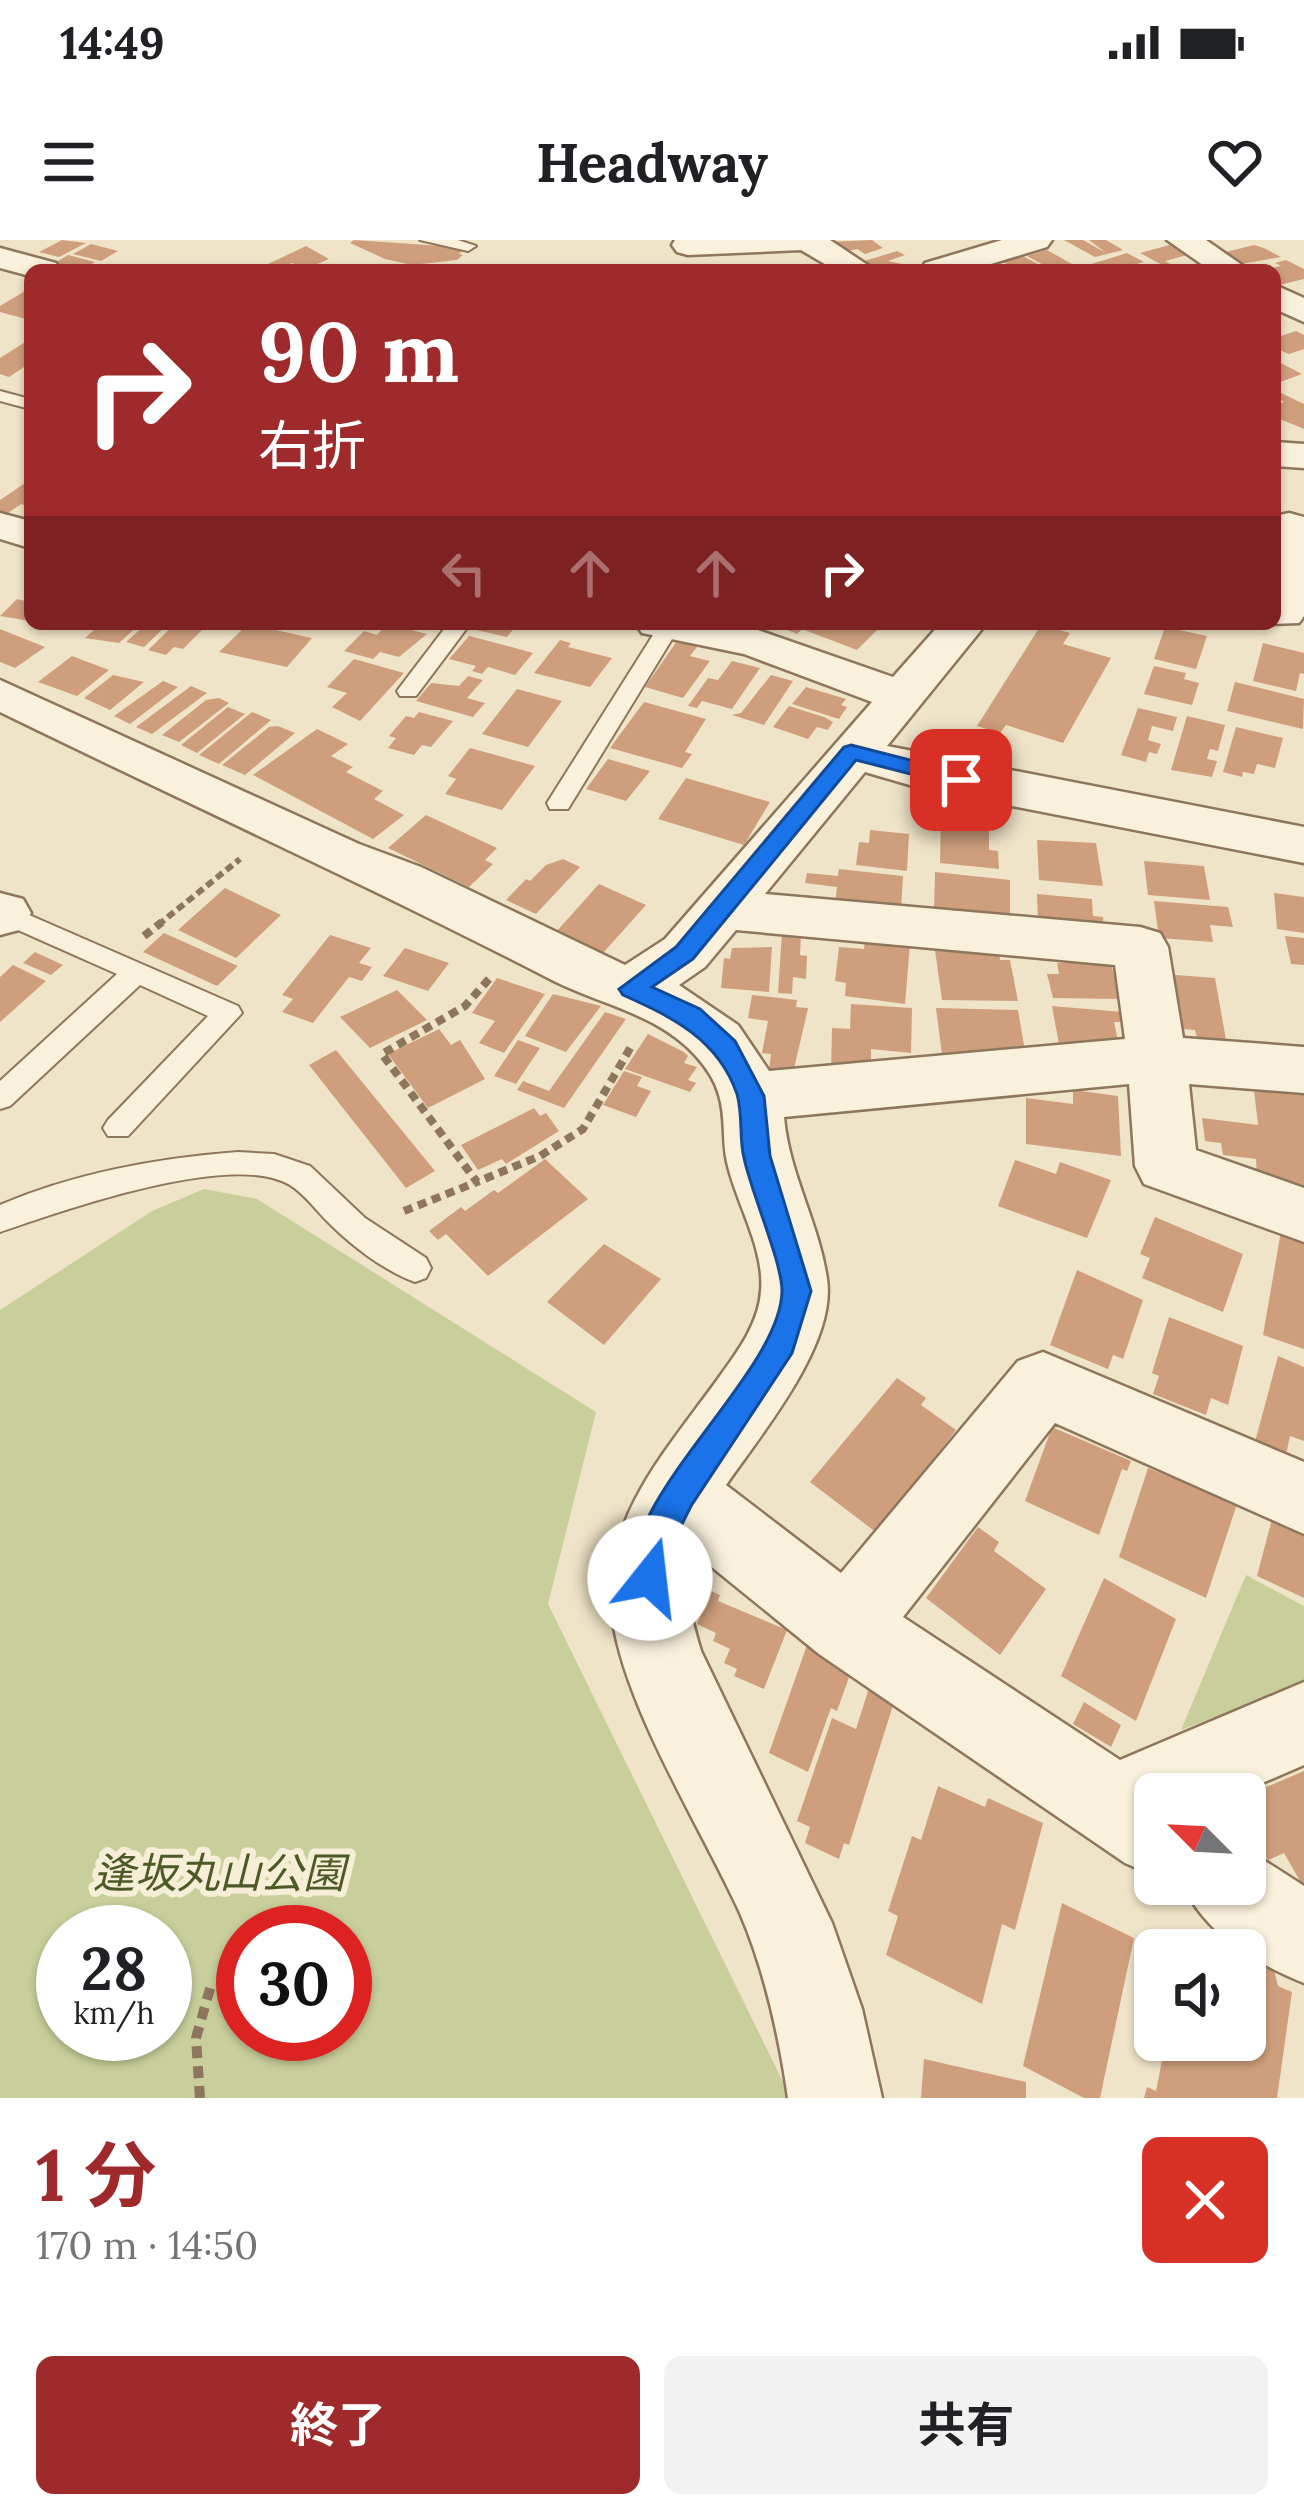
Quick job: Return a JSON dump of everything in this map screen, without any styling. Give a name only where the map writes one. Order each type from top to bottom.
[{"type":"street","points":[[957,264],[1036,240]]},
{"type":"street","points":[[1183,240],[1222,264]]},
{"type":"street","points":[[688,245],[810,241],[849,264]]},
{"type":"street","points":[[1287,615],[1289,525]]},
{"type":"street","points":[[687,630],[755,644],[900,696]]},
{"type":"street","points":[[646,994],[959,630]]},
{"type":"street","points":[[0,694],[279,828],[402,880],[595,977],[691,1015],[726,1048],[751,1096],[757,1156],[796,1291],[781,1343],[680,1495],[651,1552],[649,1604],[677,1702],[787,1921],[827,2041],[835,2098]]},
{"type":"street","points":[[851,752],[920,772],[1304,845]]},
{"type":"street","points":[[721,910],[1139,947],[1157,1059],[1166,1166],[1304,1215]]},
{"type":"street","points":[[751,1096],[1157,1059],[1304,1070]]},
{"type":"street","points":[[848,1626],[1043,1384],[1304,1498]]},
{"type":"street","points":[[680,1495],[848,1626],[1134,1818]]},
{"type":"street","points":[[1216,1773],[1304,1723]]},
{"type":"street","points":[[1255,1905],[1304,1940]]},
{"type":"lane","points":[[428,240],[468,246]]},
{"type":"lane","points":[[409,691],[455,630]]},
{"type":"lane","points":[[559,803],[660,630]]},
{"type":"lane","points":[[1,914],[228,1013],[118,1127]]},
{"type":"lane","points":[[0,1098],[137,972]]},
{"type":"lane","points":[[0,1219],[23,1207],[137,1174],[249,1166],[295,1172],[371,1240],[415,1268]]},
{"type":"path","points":[[172,912],[279,828]]},
{"type":"path","points":[[477,1182],[382,1054],[465,1006],[490,977],[532,945]]},
{"type":"path","points":[[404,1211],[539,1156],[583,1130],[646,994]]},
{"type":"path","points":[[200,2098],[196,2038],[211,1985]]},
{"type":"green space","name":"逢坂丸山公園","points":[[204,1189],[257,1199],[596,1412],[548,1604],[791,2098],[0,2098],[0,1310],[152,1211]]},
{"type":"green space","points":[[1246,1575],[1304,1606],[1304,1684],[1181,1730]]},
{"type":"building","points":[[62,240],[86,243],[59,257],[39,252]]},
{"type":"building","points":[[872,240],[883,248],[865,254],[857,249],[845,252],[827,242]]},
{"type":"building","points":[[1064,240],[1083,240],[1106,253],[1089,240],[1106,240],[1123,250],[1095,257]]},
{"type":"building","points":[[350,243],[442,246],[463,250],[459,254],[463,255],[457,260],[408,264]]},
{"type":"building","points":[[91,244],[118,251],[101,261],[73,254]]},
{"type":"building","points":[[1173,244],[1191,254],[1160,264],[1140,253]]},
{"type":"building","points":[[1254,245],[1281,257],[1241,264],[1226,252]]},
{"type":"building","points":[[306,246],[329,259],[318,264],[268,264]]},
{"type":"building","points":[[1047,250],[1072,264],[1042,264],[1027,256]]},
{"type":"building","points":[[897,251],[905,255],[888,261],[902,264],[861,262]]},
{"type":"building","points":[[1127,253],[1144,262],[1137,264],[1091,264]]},
{"type":"building","points":[[68,255],[95,262],[92,264],[53,264]]},
{"type":"building","points":[[1021,255],[1038,264],[1007,264],[1001,261]]},
{"type":"building","points":[[1286,260],[1304,269],[1304,279],[1281,285],[1281,264],[1275,263]]},
{"type":"building","points":[[24,292],[24,318],[0,312],[0,306]]},
{"type":"building","points":[[1296,331],[1304,335],[1304,349],[1289,354],[1281,351],[1281,336]]},
{"type":"building","points":[[24,343],[24,367],[9,377],[0,374],[0,358]]},
{"type":"building","points":[[1281,363],[1302,374],[1281,382]]},
{"type":"building","points":[[1281,393],[1304,404],[1304,429],[1281,419]]},
{"type":"building","points":[[24,484],[24,505],[8,513],[0,511],[0,500]]},
{"type":"building","points":[[17,599],[24,601],[24,620],[0,616]]},
{"type":"building","points":[[0,629],[45,647],[15,668],[0,662]]},
{"type":"building","points":[[94,630],[133,630],[119,643],[85,638]]},
{"type":"building","points":[[139,630],[162,630],[144,647],[126,642]]},
{"type":"building","points":[[169,630],[202,630],[183,649],[174,647],[166,655],[148,650]]},
{"type":"building","points":[[242,630],[275,630],[312,638],[287,667],[219,652]]},
{"type":"building","points":[[382,630],[427,634],[399,657],[380,652],[373,659],[344,651],[364,631],[377,635]]},
{"type":"building","points":[[476,630],[513,630],[507,637]]},
{"type":"building","points":[[805,630],[877,630],[857,650]]},
{"type":"building","points":[[1038,630],[1070,633],[1063,644],[1111,658],[1063,743],[1006,725],[1000,733],[977,726]]},
{"type":"building","points":[[1164,630],[1207,636],[1196,669],[1154,659]]},
{"type":"building","points":[[469,636],[533,653],[515,675],[488,667],[482,674],[472,671],[476,666],[449,659]]},
{"type":"building","points":[[560,640],[571,643],[568,647],[612,658],[590,687],[534,673]]},
{"type":"building","points":[[677,641],[697,647],[690,656],[710,661],[683,698],[645,687]]},
{"type":"building","points":[[1263,643],[1304,653],[1304,674],[1300,673],[1296,691],[1253,681]]},
{"type":"building","points":[[72,656],[109,670],[77,696],[38,682]]},
{"type":"building","points":[[354,659],[404,673],[360,721],[332,707],[347,693],[327,687]]},
{"type":"building","points":[[732,661],[760,668],[732,709],[702,701],[697,708],[688,706],[708,678],[718,680]]},
{"type":"building","points":[[1154,666],[1186,673],[1184,679],[1199,683],[1192,705],[1144,694]]},
{"type":"building","points":[[113,675],[144,682],[110,710],[84,698]]},
{"type":"building","points":[[771,675],[793,681],[764,725],[732,715],[741,713]]},
{"type":"building","points":[[468,676],[483,680],[467,698],[485,703],[473,717],[416,701],[431,683],[459,686]]},
{"type":"building","points":[[163,681],[178,687],[130,724],[114,716]]},
{"type":"building","points":[[1235,682],[1304,699],[1303,729],[1227,711]]},
{"type":"building","points":[[191,686],[207,693],[152,734],[136,727]]},
{"type":"building","points":[[806,687],[846,699],[839,719],[792,704]]},
{"type":"building","points":[[517,689],[562,701],[528,747],[482,734]]},
{"type":"building","points":[[219,698],[229,703],[179,742],[162,735],[206,700]]},
{"type":"building","points":[[644,702],[706,719],[685,752],[692,754],[682,768],[610,748]]},
{"type":"building","points":[[789,706],[833,722],[828,730],[817,727],[808,739],[773,727]]},
{"type":"building","points":[[228,707],[245,714],[197,753],[181,745]]},
{"type":"building","points":[[1138,708],[1177,717],[1173,731],[1152,726],[1148,740],[1161,744],[1157,754],[1149,752],[1146,762],[1121,755]]},
{"type":"building","points":[[252,712],[271,720],[219,764],[199,755]]},
{"type":"building","points":[[419,712],[453,721],[431,747],[422,745],[414,755],[388,748],[396,738],[389,736],[406,716],[414,718]]},
{"type":"building","points":[[1187,716],[1225,725],[1218,751],[1210,749],[1207,759],[1217,761],[1212,777],[1171,770]]},
{"type":"building","points":[[269,727],[295,733],[245,775],[222,765]]},
{"type":"building","points":[[1236,727],[1283,738],[1275,768],[1257,764],[1254,774],[1243,772],[1242,777],[1223,772]]},
{"type":"building","points":[[317,729],[348,744],[331,756],[353,767],[346,772],[383,791],[374,799],[404,815],[373,839],[253,775]]},
{"type":"building","points":[[470,748],[535,766],[502,810],[445,794],[456,779],[448,776]]},
{"type":"building","points":[[608,759],[650,771],[626,801],[586,789]]},
{"type":"building","points":[[686,778],[770,802],[744,845],[658,819]]},
{"type":"building","points":[[426,815],[497,848],[485,860],[493,864],[469,887],[388,848]]},
{"type":"building","points":[[941,815],[989,823],[989,850],[998,851],[999,869],[940,863]]},
{"type":"building","points":[[870,830],[909,834],[907,871],[856,865],[859,842],[869,843]]},
{"type":"building","points":[[1037,840],[1096,843],[1103,886],[1039,880]]},
{"type":"building","points":[[563,859],[580,867],[536,914],[506,900],[526,879],[530,881],[546,865]]},
{"type":"building","points":[[1144,861],[1204,866],[1210,900],[1148,895]]},
{"type":"building","points":[[839,869],[903,876],[901,911],[835,904],[837,887],[805,883],[807,873],[838,876]]},
{"type":"building","points":[[935,872],[1010,880],[1010,919],[934,911]]},
{"type":"building","points":[[599,884],[646,905],[603,953],[556,932]]},
{"type":"building","points":[[225,888],[281,915],[236,958],[178,930]]},
{"type":"building","points":[[1274,893],[1304,897],[1304,933],[1277,929]]},
{"type":"building","points":[[1037,894],[1092,899],[1093,916],[1103,917],[1104,934],[1038,923]]},
{"type":"building","points":[[1154,901],[1228,907],[1233,927],[1210,925],[1213,942],[1159,938]]},
{"type":"building","points":[[782,932],[801,933],[800,955],[807,956],[806,979],[793,977],[792,994],[778,993]]},
{"type":"building","points":[[164,933],[238,966],[217,986],[143,952]]},
{"type":"building","points":[[330,935],[371,948],[359,963],[372,967],[362,981],[349,977],[313,1023],[282,1012],[293,999],[282,995]]},
{"type":"building","points":[[1285,936],[1304,938],[1304,965],[1291,964]]},
{"type":"building","points":[[865,939],[910,944],[905,1004],[845,996],[846,983],[835,981],[839,947],[864,949]]},
{"type":"building","points":[[772,947],[769,992],[721,988],[724,958],[730,959],[732,948]]},
{"type":"building","points":[[405,948],[449,963],[428,991],[383,976]]},
{"type":"building","points":[[935,950],[999,951],[1000,960],[1010,960],[1018,1001],[942,1000]]},
{"type":"building","points":[[35,952],[63,965],[51,975],[23,963]]},
{"type":"building","points":[[1057,963],[1111,963],[1120,999],[1053,998],[1047,974],[1059,974]]},
{"type":"building","points":[[13,965],[46,981],[0,1022],[0,977]]},
{"type":"building","points":[[1163,974],[1215,978],[1226,1040],[1197,1038],[1195,1030],[1171,1028]]},
{"type":"building","points":[[497,978],[545,994],[504,1053],[479,1043],[495,1021],[472,1013]]},
{"type":"building","points":[[397,990],[427,1020],[370,1048],[340,1017]]},
{"type":"building","points":[[553,994],[601,1006],[566,1052],[525,1036]]},
{"type":"building","points":[[752,995],[797,1000],[796,1007],[808,1008],[793,1073],[769,1070],[771,1054],[762,1053],[768,1021],[748,1018]]},
{"type":"building","points":[[851,1004],[912,1008],[911,1053],[871,1049],[871,1074],[831,1071],[832,1028],[850,1029]]},
{"type":"building","points":[[1052,1006],[1123,1012],[1125,1022],[1114,1022],[1120,1051],[1060,1050]]},
{"type":"building","points":[[936,1008],[1018,1010],[1026,1057],[942,1055]]},
{"type":"building","points":[[605,1012],[626,1019],[564,1108],[517,1090],[523,1081],[549,1091]]},
{"type":"building","points":[[439,1029],[451,1045],[460,1040],[485,1079],[428,1108],[388,1054]]},
{"type":"building","points":[[648,1034],[684,1052],[688,1056],[684,1063],[697,1067],[688,1080],[696,1083],[690,1092],[625,1069]]},
{"type":"building","points":[[518,1040],[540,1048],[516,1084],[494,1076]]},
{"type":"building","points":[[336,1050],[435,1171],[406,1188],[309,1065]]},
{"type":"building","points":[[624,1071],[642,1077],[637,1086],[651,1091],[636,1117],[603,1105]]},
{"type":"building","points":[[1253,1081],[1304,1088],[1304,1185],[1257,1179],[1256,1159],[1223,1155],[1221,1143],[1205,1141],[1202,1118],[1258,1125]]},
{"type":"building","points":[[1073,1090],[1118,1096],[1121,1156],[1026,1144],[1026,1098],[1073,1104]]},
{"type":"building","points":[[534,1108],[540,1116],[546,1113],[559,1131],[506,1164],[502,1159],[478,1170],[461,1145]]},
{"type":"building","points":[[545,1159],[588,1199],[488,1276],[446,1234],[438,1240],[429,1231],[461,1207],[465,1211],[494,1190],[498,1193]]},
{"type":"building","points":[[1015,1160],[1056,1174],[1060,1162],[1111,1180],[1087,1238],[998,1206]]},
{"type":"building","points":[[1155,1217],[1243,1254],[1223,1312],[1142,1278],[1150,1258],[1140,1254]]},
{"type":"building","points":[[1281,1231],[1304,1238],[1304,1349],[1263,1335]]},
{"type":"building","points":[[604,1244],[661,1279],[604,1345],[547,1302]]},
{"type":"building","points":[[1077,1270],[1143,1300],[1123,1359],[1113,1355],[1108,1369],[1050,1345]]},
{"type":"building","points":[[1169,1317],[1243,1346],[1228,1405],[1211,1398],[1206,1415],[1153,1394],[1159,1376],[1152,1373]]},
{"type":"building","points":[[1278,1356],[1304,1367],[1304,1441],[1290,1436],[1286,1455],[1255,1442]]},
{"type":"building","points":[[897,1378],[926,1398],[921,1405],[956,1430],[877,1533],[810,1482]]},
{"type":"building","points":[[1052,1427],[1131,1461],[1127,1471],[1122,1469],[1099,1535],[1025,1501]]},
{"type":"building","points":[[1148,1468],[1237,1504],[1206,1598],[1119,1557]]},
{"type":"building","points":[[1272,1519],[1304,1533],[1304,1598],[1257,1576]]},
{"type":"building","points":[[978,1527],[999,1542],[994,1551],[1046,1589],[1000,1655],[926,1598]]},
{"type":"building","points":[[1104,1578],[1176,1619],[1136,1721],[1061,1676]]},
{"type":"building","points":[[684,1579],[720,1595],[718,1601],[787,1630],[764,1689],[734,1676],[737,1669],[724,1663],[730,1649],[713,1641],[716,1633],[697,1624],[705,1604],[678,1592]]},
{"type":"building","points":[[807,1645],[853,1666],[837,1711],[831,1708],[808,1772],[769,1753]]},
{"type":"building","points":[[869,1688],[895,1699],[849,1845],[844,1843],[839,1859],[805,1843],[810,1827],[797,1821],[832,1718],[856,1729]]},
{"type":"building","points":[[1084,1702],[1121,1725],[1111,1747],[1073,1724]]},
{"type":"building","points":[[1304,1771],[1304,1888],[1284,1853],[1268,1860],[1266,1857],[1266,1787]]},
{"type":"building","points":[[938,1786],[985,1807],[988,1798],[1043,1823],[1015,1930],[1002,1924],[982,2004],[886,1955],[898,1916],[888,1911],[912,1836],[921,1840]]},
{"type":"building","points":[[1062,1903],[1134,1938],[1100,2098],[1084,2098],[1023,2066]]},
{"type":"building","points":[[1266,1966],[1274,1970],[1278,1986],[1292,1992],[1277,2098],[1144,2098],[1147,2087],[1156,2091],[1162,2061],[1266,2061]]},
{"type":"building","points":[[924,2059],[1026,2082],[1026,2098],[921,2098]]},
{"type":"route","points":[[650,1578],[651,1552],[680,1495],[781,1343],[796,1291],[757,1156],[751,1096],[726,1048],[691,1015],[632,989],[685,953],[851,752],[961,780]]}]
